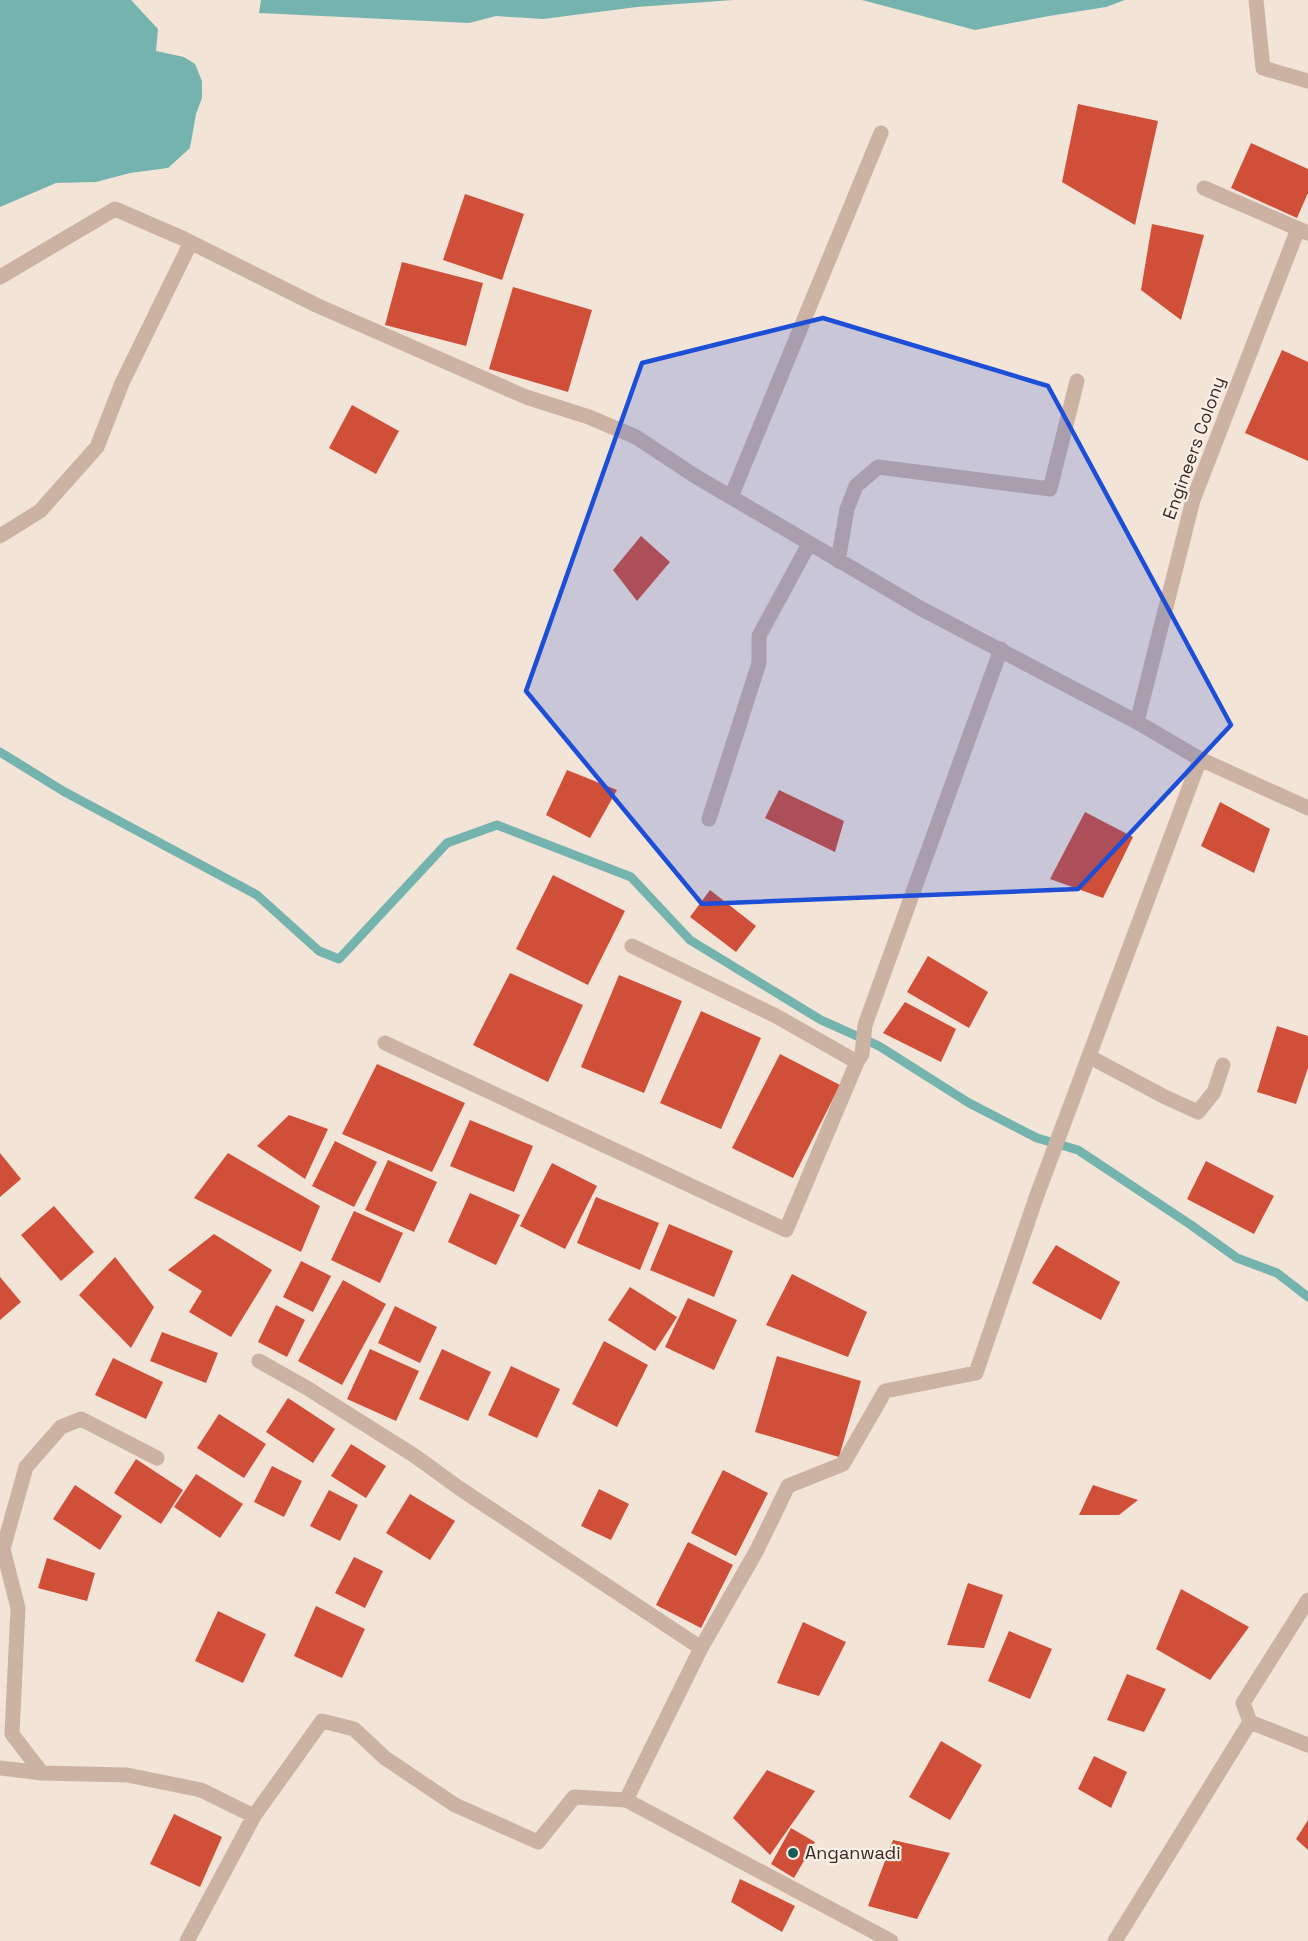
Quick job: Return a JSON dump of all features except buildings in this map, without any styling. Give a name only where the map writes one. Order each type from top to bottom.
[{"type":"street","points":[[1256,0],[1263,68],[1308,81]]},
{"type":"street","points":[[731,497],[880,133]]},
{"type":"street","points":[[1204,188],[1303,231]]},
{"type":"street","points":[[0,277],[115,209],[191,242],[316,305],[526,397],[589,417],[636,437],[809,544],[920,608],[1137,722],[1200,759],[1308,808]]},
{"type":"street","name":"Engineers Colony","points":[[1137,722],[1193,500],[1303,231]]},
{"type":"street","points":[[0,536],[40,511],[98,447],[122,383],[191,242]]},
{"type":"street","points":[[838,561],[847,510],[856,486],[878,467],[1050,489],[1077,381]]},
{"type":"street","points":[[709,819],[759,663],[759,636],[809,544]]},
{"type":"street","points":[[385,1042],[786,1230],[860,1058],[865,1025],[1001,649]]},
{"type":"street","points":[[626,1800],[701,1648],[757,1551],[788,1486],[843,1464],[885,1391],[976,1374],[1037,1195],[1200,759]]},
{"type":"street","points":[[632,946],[860,1058]]},
{"type":"street","points":[[1090,1057],[1198,1112],[1214,1092],[1223,1065]]},
{"type":"street","points":[[259,1361],[308,1388],[415,1456],[459,1488],[701,1648]]},
{"type":"street","points":[[42,1773],[12,1734],[18,1608],[3,1549],[26,1467],[61,1428],[81,1419],[157,1458]]},
{"type":"street","points":[[1308,1600],[1243,1703],[1250,1722],[1308,1744]]},
{"type":"street","points":[[187,1941],[254,1815],[322,1721],[354,1729],[385,1758],[455,1805],[538,1842],[574,1797],[626,1800],[891,1941]]},
{"type":"street","points":[[1115,1941],[1250,1722]]},
{"type":"street","points":[[0,1768],[42,1773],[127,1775],[201,1790],[254,1815]]},
{"type":"highlighted area","points":[[823,318],[1048,386],[1231,725],[1078,889],[702,904],[526,691],[642,363]]},
{"type":"water","points":[[0,0],[131,0],[158,29],[156,51],[184,57],[195,64],[202,81],[202,98],[196,114],[190,148],[168,168],[130,173],[96,182],[56,183],[0,207]]},
{"type":"water","points":[[261,0],[733,0],[637,7],[543,19],[496,16],[469,23],[259,13]]},
{"type":"water","points":[[862,0],[1125,0],[1106,7],[975,30]]},
{"type":"waterway","points":[[0,752],[63,791],[257,895],[319,951],[339,959],[447,843],[497,825],[631,877],[690,940],[821,1020],[879,1046],[969,1103],[1037,1138],[1078,1150],[1237,1258],[1277,1273],[1308,1297]]},
{"type":"place","name":"Anganwadi","points":[[793,1853]]}]
